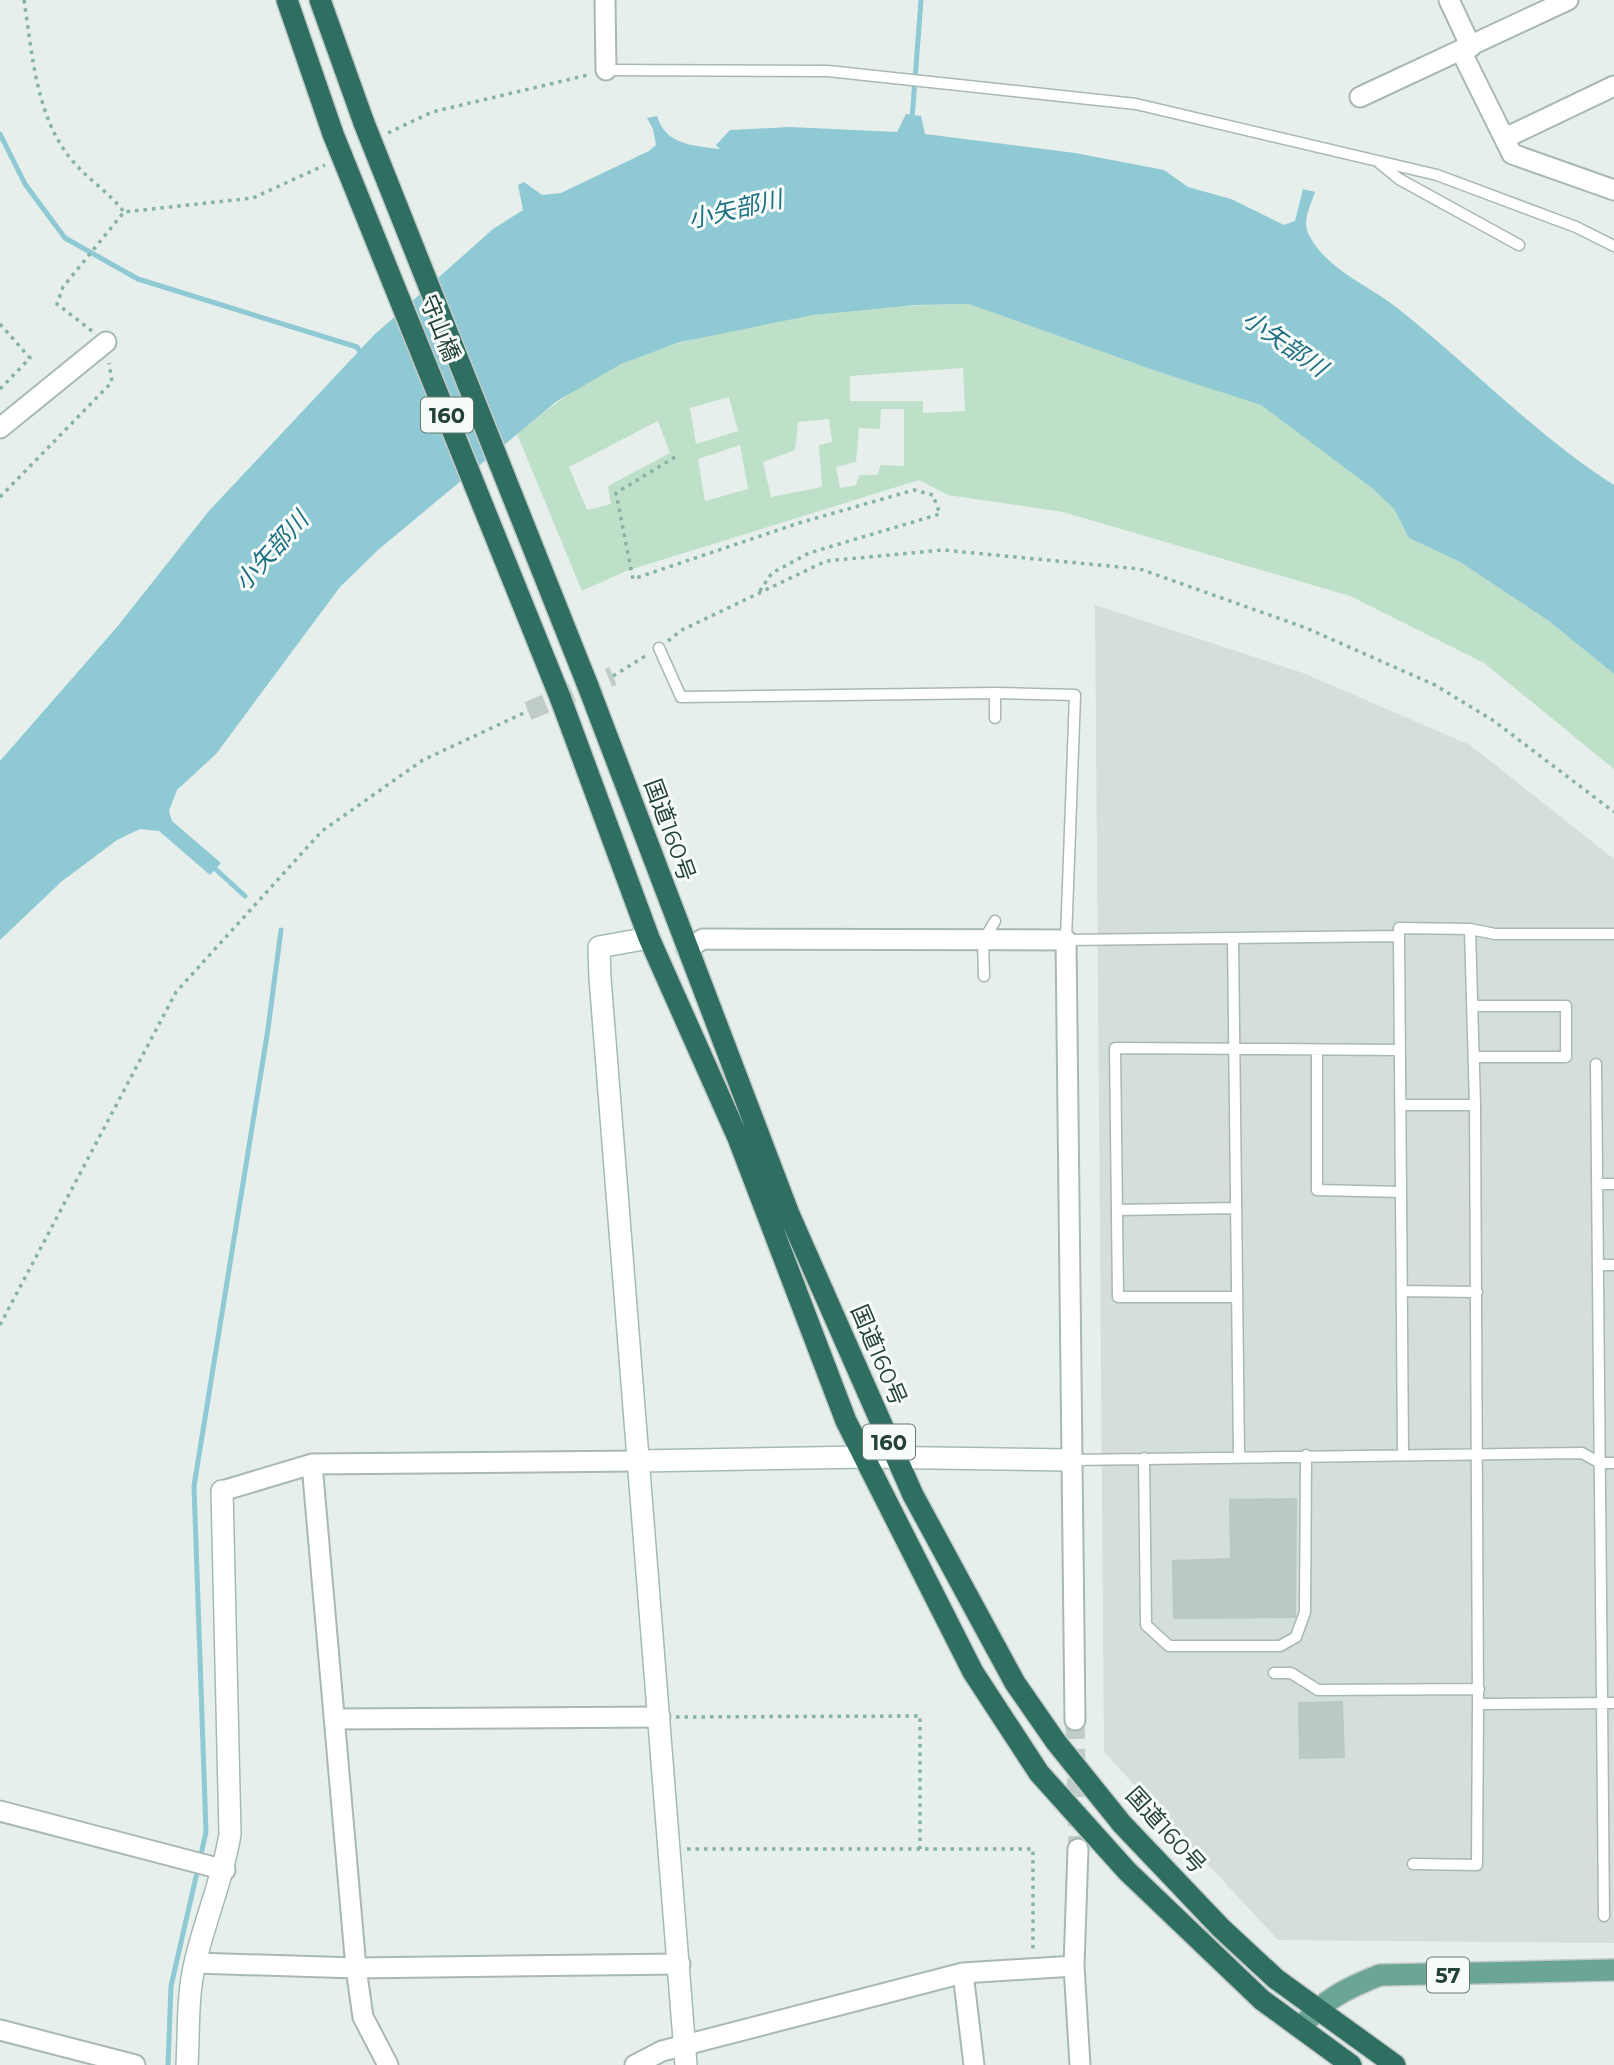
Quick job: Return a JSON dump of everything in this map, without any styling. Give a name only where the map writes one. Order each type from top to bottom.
[{"type":"highway","name":"守山橋","points":[[287,0],[333,134],[560,697],[649,938]]},
{"type":"highway","name":"守山橋","points":[[320,0],[364,122],[588,686]]},
{"type":"highway","name":"国道160号","points":[[588,686],[789,1213],[896,1458],[964,1594],[1015,1683],[1056,1742],[1122,1824],[1221,1928],[1276,1979],[1395,2065]]},
{"type":"highway","name":"160","points":[[649,938],[738,1138],[846,1421],[973,1672],[1039,1773],[1127,1871],[1262,2000],[1351,2065]]},
{"type":"main road","name":"57","points":[[1301,2028],[1317,2008],[1347,1988],[1380,1975],[1614,1970]]},
{"type":"street","points":[[605,0],[606,70]]},
{"type":"street","points":[[1449,0],[1466,49],[1512,154],[1614,190]]},
{"type":"street","points":[[1360,97],[1568,0]]},
{"type":"street","points":[[1504,138],[1614,86]]},
{"type":"street","points":[[0,428],[106,342]]},
{"type":"street","points":[[649,938],[600,947],[685,2056]]},
{"type":"street","points":[[687,949],[703,939],[1066,940],[1075,1720]]},
{"type":"street","points":[[187,2065],[195,1963],[207,1866],[230,1834],[222,1491],[312,1464],[1034,1455],[1072,1460]]},
{"type":"street","points":[[312,1464],[356,1968],[363,2017],[388,2065]]},
{"type":"street","points":[[334,1719],[660,1717]]},
{"type":"street","points":[[0,1811],[207,1866]]},
{"type":"street","points":[[1078,1849],[1074,1966],[1080,2065]]},
{"type":"street","points":[[195,1963],[356,1968],[680,1964]]},
{"type":"street","points":[[635,2065],[663,2051],[685,2056],[963,1973],[1074,1966]]},
{"type":"street","points":[[963,1973],[974,2065]]},
{"type":"street","points":[[0,2030],[135,2065]]},
{"type":"lane","points":[[606,70],[828,71],[1123,103],[1374,158],[1437,175],[1576,227],[1614,246]]},
{"type":"lane","points":[[1374,158],[1399,179],[1519,245]]},
{"type":"lane","points":[[659,648],[681,697],[995,693],[1074,695],[1066,940],[1399,936]]},
{"type":"lane","points":[[995,693],[995,718]]},
{"type":"lane","points":[[984,976],[983,941],[995,921]]},
{"type":"lane","points":[[1403,1453],[1399,929],[1470,929],[1494,934],[1614,934]]},
{"type":"lane","points":[[1413,1864],[1477,1865],[1479,1454],[1470,929]]},
{"type":"lane","points":[[1233,938],[1239,1456]]},
{"type":"lane","points":[[1472,1006],[1566,1006],[1566,1057],[1474,1057]]},
{"type":"lane","points":[[1237,1297],[1118,1297],[1115,1048],[1400,1050]]},
{"type":"lane","points":[[1317,1050],[1317,1191],[1401,1192]]},
{"type":"lane","points":[[1596,1065],[1604,1916]]},
{"type":"lane","points":[[1401,1104],[1475,1105]]},
{"type":"lane","points":[[1597,1184],[1614,1184]]},
{"type":"lane","points":[[1117,1210],[1236,1208]]},
{"type":"lane","points":[[1598,1265],[1614,1265]]},
{"type":"lane","points":[[1402,1290],[1477,1292]]},
{"type":"lane","points":[[1072,1460],[1403,1453],[1582,1453],[1600,1463],[1614,1463]]},
{"type":"lane","points":[[1144,1458],[1146,1625],[1169,1646],[1182,1651],[1277,1650],[1296,1637],[1305,1612],[1306,1455]]},
{"type":"lane","points":[[1274,1673],[1291,1673],[1318,1690],[1479,1689]]},
{"type":"lane","points":[[1478,1704],[1614,1703]]},
{"type":"path","points":[[24,0],[36,74],[58,137],[69,156],[124,212]]},
{"type":"path","points":[[0,497],[112,382],[106,342],[57,304],[63,287],[115,220]]},
{"type":"path","points":[[0,324],[30,358],[0,390]]},
{"type":"path","points":[[675,457],[616,493],[633,579],[799,523],[914,490],[933,495],[940,514],[809,553],[772,573],[758,594]]},
{"type":"path","points":[[613,676],[659,648],[682,630],[826,561],[943,550],[1140,569],[1306,628],[1435,685],[1494,721],[1614,812]]},
{"type":"path","points":[[0,1325],[176,992],[322,831],[423,760],[528,711]]},
{"type":"path","points":[[660,1717],[920,1716],[920,1849]]},
{"type":"path","points":[[670,1849],[1032,1849],[1033,1969]]},
{"type":"shaded area","points":[[1095,605],[1303,673],[1470,745],[1614,859],[1614,1943],[1278,1940],[1104,1752]]},
{"type":"green space","points":[[969,304],[1159,372],[1262,405],[1373,489],[1394,509],[1409,538],[1460,562],[1549,621],[1614,674],[1614,769],[1484,663],[1350,596],[1063,512],[948,495],[919,480],[626,571],[582,591],[517,434],[595,377],[624,363],[706,335],[793,317],[926,305]],"holes":[[[963,368],[965,411],[923,413],[923,401],[850,401],[850,376]],[[729,397],[738,431],[696,444],[690,408]],[[881,409],[904,409],[904,466],[881,465],[877,475],[859,475],[856,485],[840,488],[836,467],[856,462],[859,428],[880,429]],[[829,419],[832,442],[819,445],[822,487],[771,497],[763,462],[795,450],[798,422]],[[658,421],[670,453],[608,486],[611,504],[587,510],[569,467]],[[740,445],[748,489],[705,501],[698,459]]]},
{"type":"water","name":"小矢部川","points":[[906,114],[921,116],[925,134],[1075,153],[1164,170],[1188,187],[1231,199],[1284,225],[1295,221],[1303,189],[1315,192],[1307,214],[1306,226],[1310,237],[1327,259],[1396,307],[1529,422],[1614,485],[1614,674],[1549,621],[1460,562],[1409,538],[1394,509],[1373,489],[1261,405],[1159,372],[969,304],[916,305],[813,315],[680,342],[621,364],[557,401],[378,550],[340,587],[216,754],[177,790],[169,811],[172,821],[221,863],[210,875],[159,831],[140,829],[117,840],[61,882],[0,940],[0,761],[117,627],[208,512],[373,336],[493,229],[523,210],[518,185],[524,182],[542,195],[561,193],[649,151],[656,145],[653,129],[647,118],[657,116],[661,126],[674,138],[691,145],[720,149],[716,145],[730,130],[790,127],[897,132]]},
{"type":"building","points":[[1296,1499],[1295,1617],[1174,1618],[1173,1561],[1231,1559],[1230,1500]]},
{"type":"building","points":[[1342,1702],[1344,1757],[1300,1758],[1299,1703]]},
{"type":"waterway","points":[[912,119],[921,0]]},
{"type":"waterway","points":[[0,134],[25,184],[65,238],[138,279],[357,347],[361,354]]},
{"type":"waterway","points":[[211,865],[245,896]]},
{"type":"waterway","points":[[200,1859],[206,1832],[194,1486],[268,1029],[281,930]]},
{"type":"waterway","points":[[168,2065],[171,1986],[198,1868]]},
{"type":"tunnel","points":[[528,711],[613,676]]},
{"type":"tunnel","points":[[1075,1720],[1078,1849]]}]
